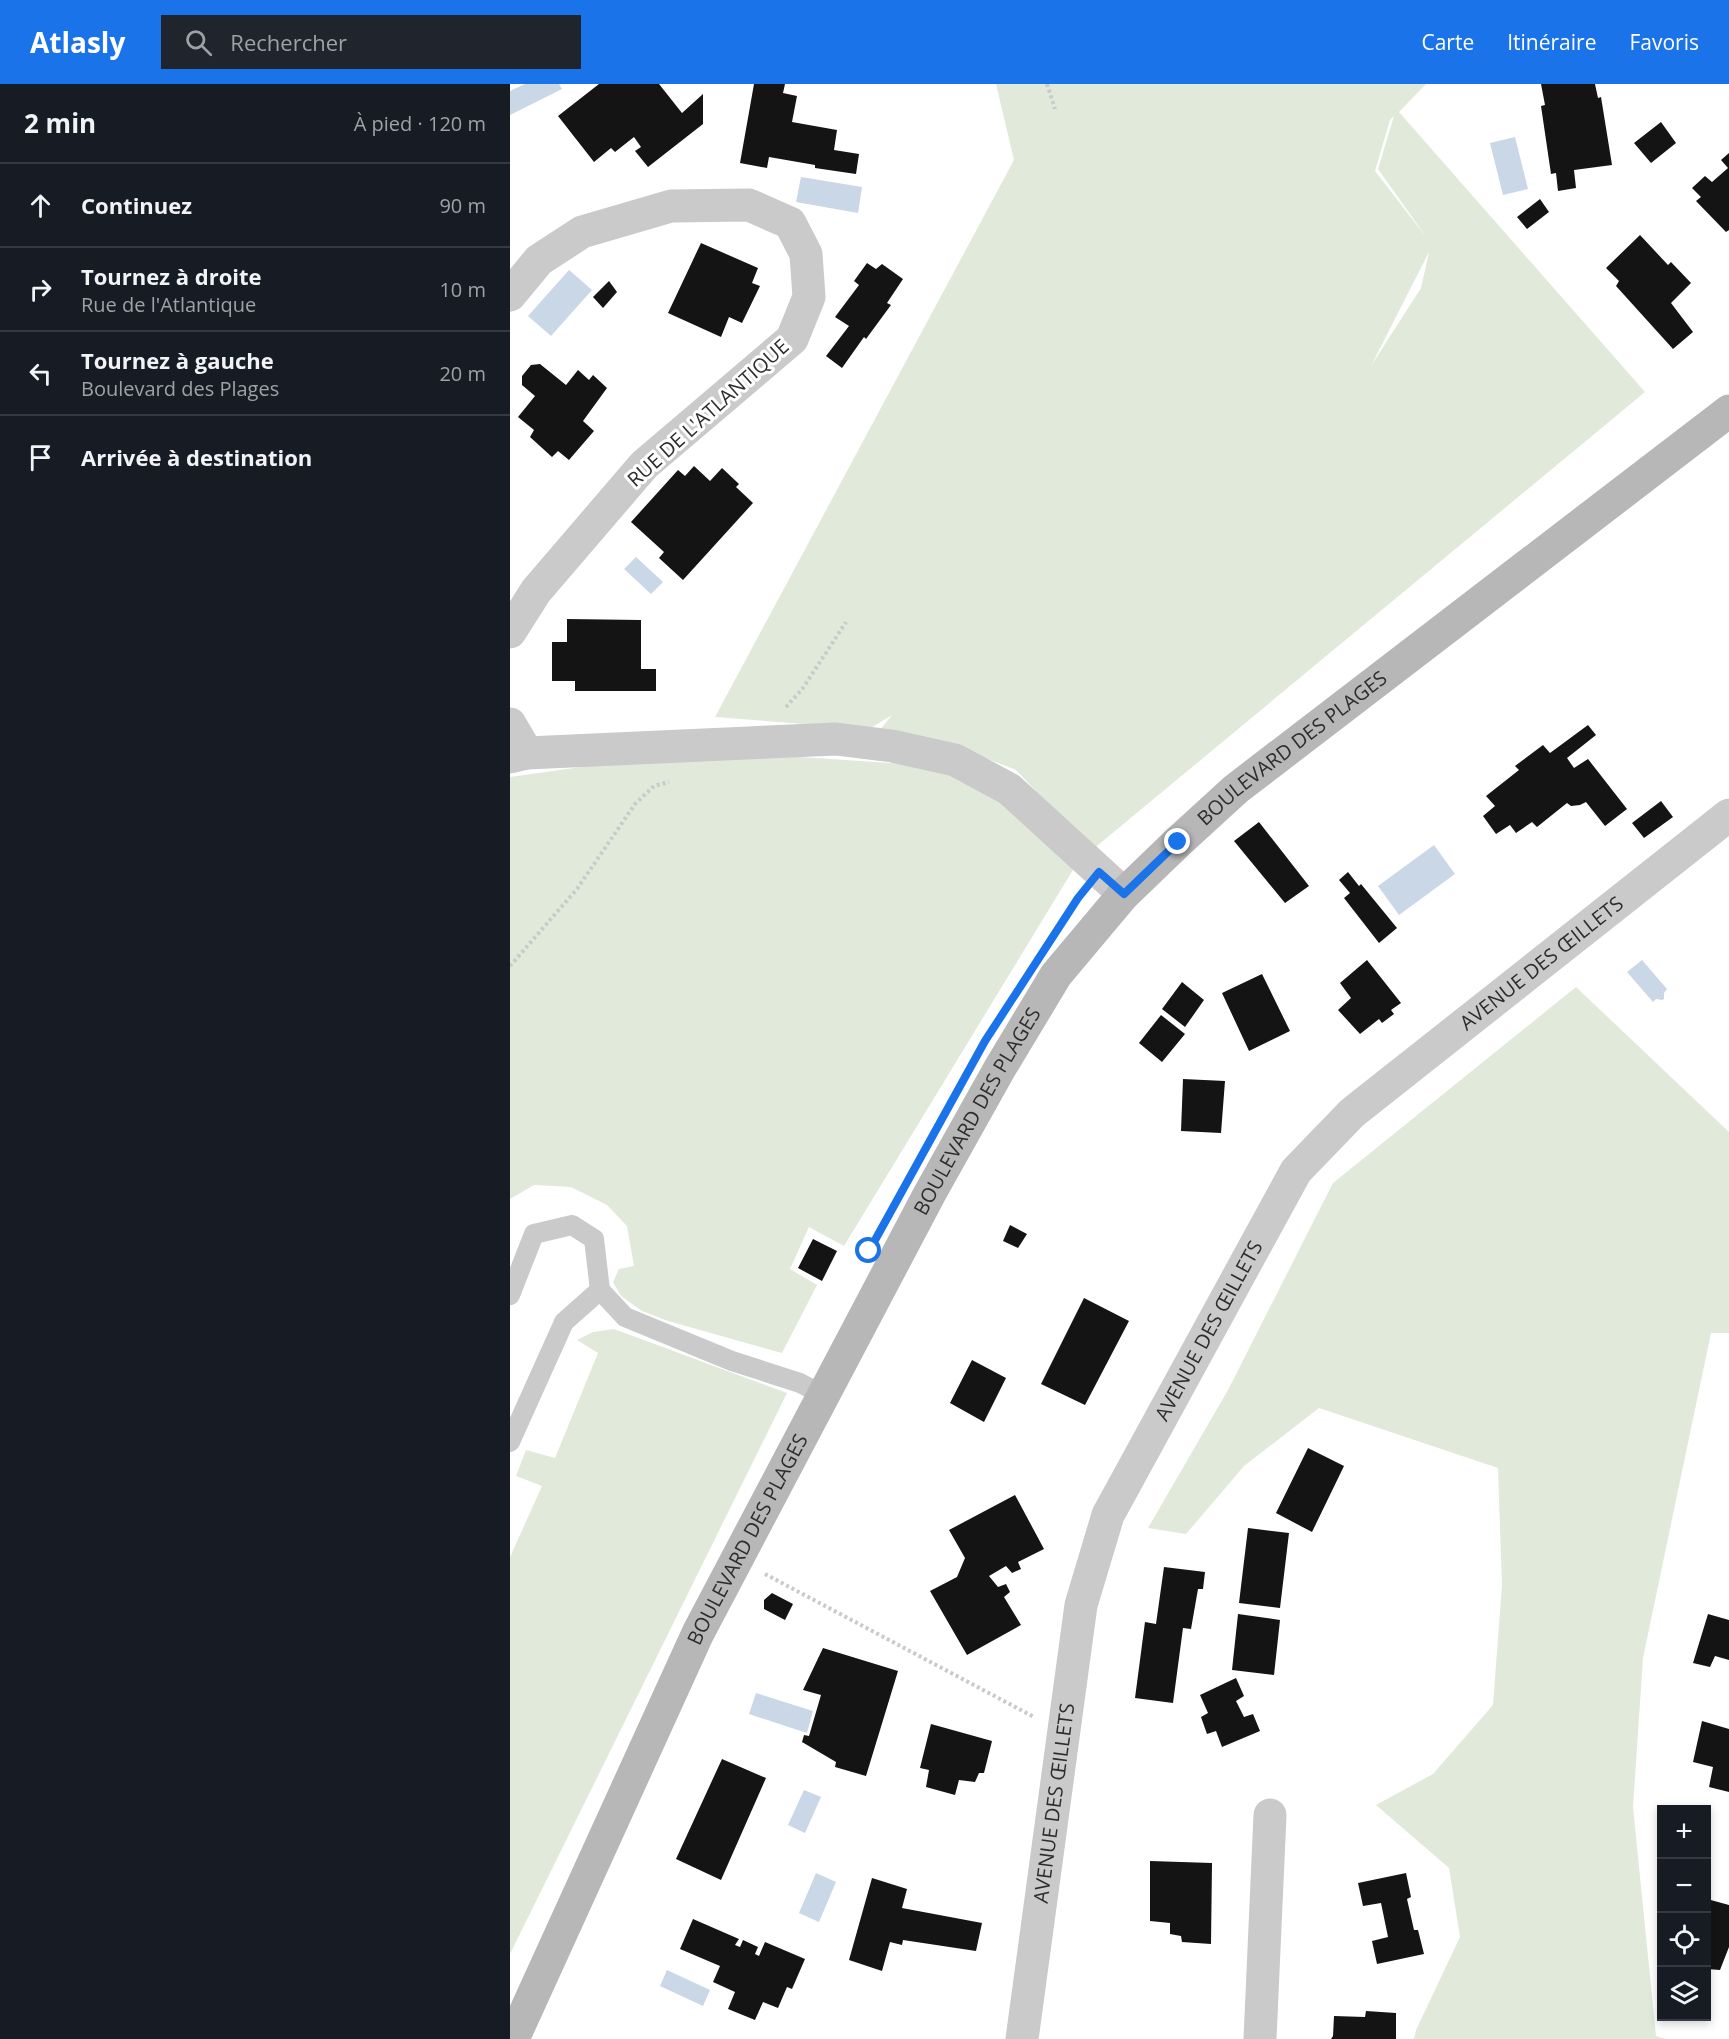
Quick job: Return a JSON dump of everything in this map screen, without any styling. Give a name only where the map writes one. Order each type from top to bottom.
[{"type":"main road","name":"BOULEVARD DES PLAGES","points":[[513,2039],[698,1633],[736,1558],[930,1193],[1000,1068],[1056,975],[1124,894],[1236,789],[1729,411]]},
{"type":"street","name":"RUE DE L'ATLANTIQUE","points":[[510,295],[539,260],[582,232],[671,206],[749,205],[790,223],[806,254],[810,297],[792,339],[644,465],[536,591],[510,632]]},
{"type":"street","points":[[510,724],[516,752],[836,739],[892,746],[955,760],[1009,789],[1124,894]]},
{"type":"street","name":"AVENUE DES ŒILLETS","points":[[1022,2039],[1081,1605],[1108,1515],[1296,1171],[1352,1113],[1729,814]]},
{"type":"street","points":[[1260,2039],[1270,1815]]},
{"type":"lane","points":[[510,1295],[534,1234],[572,1225],[594,1239],[600,1290],[625,1317],[732,1361],[800,1383],[823,1395]]},
{"type":"lane","points":[[510,1442],[564,1322],[600,1290]]},
{"type":"path","points":[[1047,84],[1055,109]]},
{"type":"path","points":[[754,743],[803,688],[846,622]]},
{"type":"path","points":[[510,966],[578,889],[635,804],[654,786],[674,781]]},
{"type":"path","points":[[736,1558],[1064,1733]]},
{"type":"shaded area","points":[[996,84],[1426,84],[1399,112],[1645,392],[1092,850],[1016,770],[957,747],[879,731],[892,715],[869,729],[715,717],[1014,160]],"holes":[[[1394,116],[1378,169],[1427,238],[1375,171],[1390,120]],[[1429,252],[1421,288],[1371,366]]]},
{"type":"shaded area","points":[[772,755],[904,764],[951,773],[1010,802],[1079,860],[844,1246],[809,1227],[790,1269],[817,1285],[782,1353],[668,1321],[642,1311],[621,1296],[613,1282],[619,1269],[634,1266],[627,1226],[607,1205],[571,1187],[534,1185],[510,1199],[510,777],[609,763]]},
{"type":"shaded area","points":[[1576,987],[1729,1132],[1729,1333],[1711,1333],[1643,1658],[1633,1807],[1656,2036],[1666,2039],[1414,2039],[1416,2030],[1460,1937],[1449,1868],[1376,1805],[1433,1774],[1493,1705],[1502,1585],[1498,1468],[1319,1408],[1244,1466],[1186,1534],[1148,1528],[1228,1390],[1333,1183]]},
{"type":"shaded area","points":[[614,1329],[787,1393],[510,1954],[510,1557],[542,1486],[516,1476],[526,1450],[555,1458],[598,1353],[577,1340],[593,1332]]},
{"type":"water","points":[[525,84],[559,84],[562,89],[510,115],[510,91]]},
{"type":"water","points":[[1515,137],[1528,189],[1503,195],[1490,143]]},
{"type":"water","points":[[801,177],[862,187],[858,213],[796,202]]},
{"type":"water","points":[[569,270],[592,290],[551,336],[528,316]]},
{"type":"water","points":[[636,557],[663,582],[651,594],[624,569]]},
{"type":"water","points":[[1434,845],[1455,874],[1399,915],[1378,886]]},
{"type":"water","points":[[1642,960],[1667,989],[1664,999],[1656,999],[1653,1002],[1627,972]]},
{"type":"water","points":[[756,1693],[813,1711],[807,1733],[749,1714]]},
{"type":"water","points":[[804,1790],[821,1797],[805,1833],[788,1825]]},
{"type":"water","points":[[816,1873],[836,1882],[819,1922],[799,1913]]},
{"type":"water","points":[[667,1970],[710,1990],[703,2006],[660,1986]]},
{"type":"building","points":[[599,84],[659,84],[682,113],[703,94],[703,124],[648,167],[635,151],[641,147],[634,137],[615,152],[611,148],[594,162],[558,116]]},
{"type":"building","points":[[754,84],[785,84],[783,93],[797,96],[792,122],[837,130],[834,150],[859,154],[856,174],[815,168],[815,165],[769,157],[767,168],[740,163]]},
{"type":"building","points":[[1541,84],[1595,84],[1598,98],[1601,97],[1612,165],[1574,170],[1576,188],[1558,191],[1556,173],[1551,174],[1541,106],[1545,105]]},
{"type":"building","points":[[1661,122],[1676,143],[1651,163],[1634,143]]},
{"type":"building","points":[[1729,153],[1729,230],[1726,232],[1696,201],[1701,197],[1692,188],[1705,176],[1712,182],[1728,168],[1721,160]]},
{"type":"building","points":[[1540,199],[1549,212],[1527,229],[1517,217]]},
{"type":"building","points":[[1640,235],[1668,265],[1671,262],[1691,283],[1671,303],[1693,332],[1673,349],[1616,286],[1619,281],[1606,268]]},
{"type":"building","points":[[701,243],[758,268],[752,283],[760,286],[742,323],[729,317],[721,337],[668,313]]},
{"type":"building","points":[[867,263],[876,269],[882,264],[903,279],[887,303],[891,305],[842,368],[826,356],[849,326],[835,317],[859,285],[854,281]]},
{"type":"building","points":[[609,281],[617,292],[603,308],[593,297]]},
{"type":"building","points":[[540,364],[566,385],[578,370],[589,380],[593,375],[607,388],[583,421],[594,431],[569,460],[558,451],[552,457],[530,437],[534,430],[518,417],[535,396],[522,385],[522,376],[531,365]]},
{"type":"building","points":[[694,466],[710,481],[722,468],[739,484],[736,487],[753,503],[683,580],[659,558],[664,552],[631,522],[678,470],[685,476]]},
{"type":"building","points":[[567,619],[641,620],[641,669],[656,669],[656,691],[575,691],[575,681],[552,681],[552,642],[567,642]]},
{"type":"building","points":[[1588,725],[1596,735],[1567,758],[1574,768],[1588,759],[1627,809],[1605,826],[1586,802],[1571,806],[1567,803],[1537,827],[1532,822],[1516,833],[1510,825],[1496,834],[1483,816],[1495,806],[1486,796],[1519,770],[1515,766],[1543,745],[1550,753]]},
{"type":"building","points":[[1661,801],[1673,817],[1644,838],[1632,823]]},
{"type":"building","points":[[1259,822],[1309,886],[1285,903],[1234,841]]},
{"type":"building","points":[[1348,872],[1359,886],[1361,884],[1397,928],[1379,943],[1344,898],[1350,893],[1339,880]]},
{"type":"building","points":[[1367,960],[1401,1003],[1391,1010],[1394,1014],[1382,1023],[1379,1019],[1360,1034],[1338,1010],[1351,998],[1340,983]]},
{"type":"building","points":[[1262,974],[1290,1031],[1249,1051],[1222,993]]},
{"type":"building","points":[[1182,982],[1204,1000],[1185,1027],[1162,1009]]},
{"type":"building","points":[[1161,1015],[1185,1034],[1162,1062],[1139,1043]]},
{"type":"building","points":[[1183,1079],[1225,1081],[1221,1133],[1181,1131]]},
{"type":"building","points":[[1010,1225],[1027,1234],[1018,1248],[1003,1241]]},
{"type":"building","points":[[813,1239],[837,1251],[822,1281],[798,1268]]},
{"type":"building","points":[[1084,1298],[1129,1321],[1085,1405],[1041,1384]]},
{"type":"building","points":[[972,1360],[1006,1378],[984,1422],[950,1403]]},
{"type":"building","points":[[1308,1448],[1344,1466],[1312,1532],[1276,1513]]},
{"type":"building","points":[[1015,1495],[1044,1549],[1018,1562],[1021,1569],[1012,1573],[1006,1566],[989,1576],[998,1587],[1006,1584],[1010,1592],[1004,1597],[1021,1625],[967,1655],[930,1591],[957,1577],[965,1558],[949,1530]]},
{"type":"building","points":[[1248,1528],[1289,1533],[1280,1608],[1239,1603]]},
{"type":"building","points":[[1164,1567],[1205,1572],[1203,1589],[1198,1589],[1191,1629],[1183,1628],[1173,1703],[1135,1698],[1145,1622],[1156,1624]]},
{"type":"building","points":[[772,1593],[793,1604],[785,1620],[764,1609],[764,1600]]},
{"type":"building","points":[[1238,1614],[1280,1620],[1274,1675],[1232,1670]]},
{"type":"building","points":[[1708,1614],[1729,1620],[1729,1660],[1715,1656],[1710,1667],[1693,1663]]},
{"type":"building","points":[[823,1648],[898,1671],[866,1776],[835,1767],[836,1762],[802,1742],[804,1735],[809,1736],[821,1695],[803,1690]]},
{"type":"building","points":[[1236,1678],[1244,1696],[1236,1701],[1244,1717],[1253,1714],[1260,1731],[1222,1747],[1216,1731],[1207,1734],[1201,1717],[1208,1713],[1200,1695]]},
{"type":"building","points":[[1702,1721],[1729,1729],[1729,1792],[1709,1787],[1713,1767],[1693,1762]]},
{"type":"building","points":[[931,1724],[992,1741],[984,1773],[979,1773],[975,1782],[959,1780],[955,1795],[926,1787],[929,1770],[920,1768]]},
{"type":"building","points":[[722,1759],[766,1778],[721,1880],[676,1859]]},
{"type":"building","points":[[1150,1861],[1212,1863],[1211,1944],[1182,1942],[1181,1936],[1170,1934],[1170,1923],[1150,1921]]},
{"type":"building","points":[[1406,1873],[1411,1897],[1407,1899],[1414,1930],[1418,1930],[1424,1954],[1377,1964],[1372,1941],[1388,1937],[1381,1903],[1363,1906],[1358,1883]]},
{"type":"building","points":[[872,1878],[907,1889],[902,1908],[982,1923],[976,1951],[903,1940],[902,1945],[890,1942],[882,1971],[849,1960]]},
{"type":"building","points":[[1711,1900],[1729,1905],[1729,1947],[1720,1970],[1711,1969]]},
{"type":"building","points":[[693,1919],[739,1939],[735,1945],[740,1947],[743,1940],[758,1947],[755,1954],[759,1956],[765,1942],[805,1959],[792,1989],[787,1987],[778,2008],[763,2002],[755,2020],[728,2009],[735,1992],[713,1982],[720,1966],[680,1949]]},
{"type":"building","points":[[1366,2011],[1396,2013],[1396,2039],[1331,2039],[1334,2016],[1365,2017]]},
{"type":"route","points":[[869,1251],[985,1041],[1078,898],[1099,872],[1124,894],[1178,842]]}]
